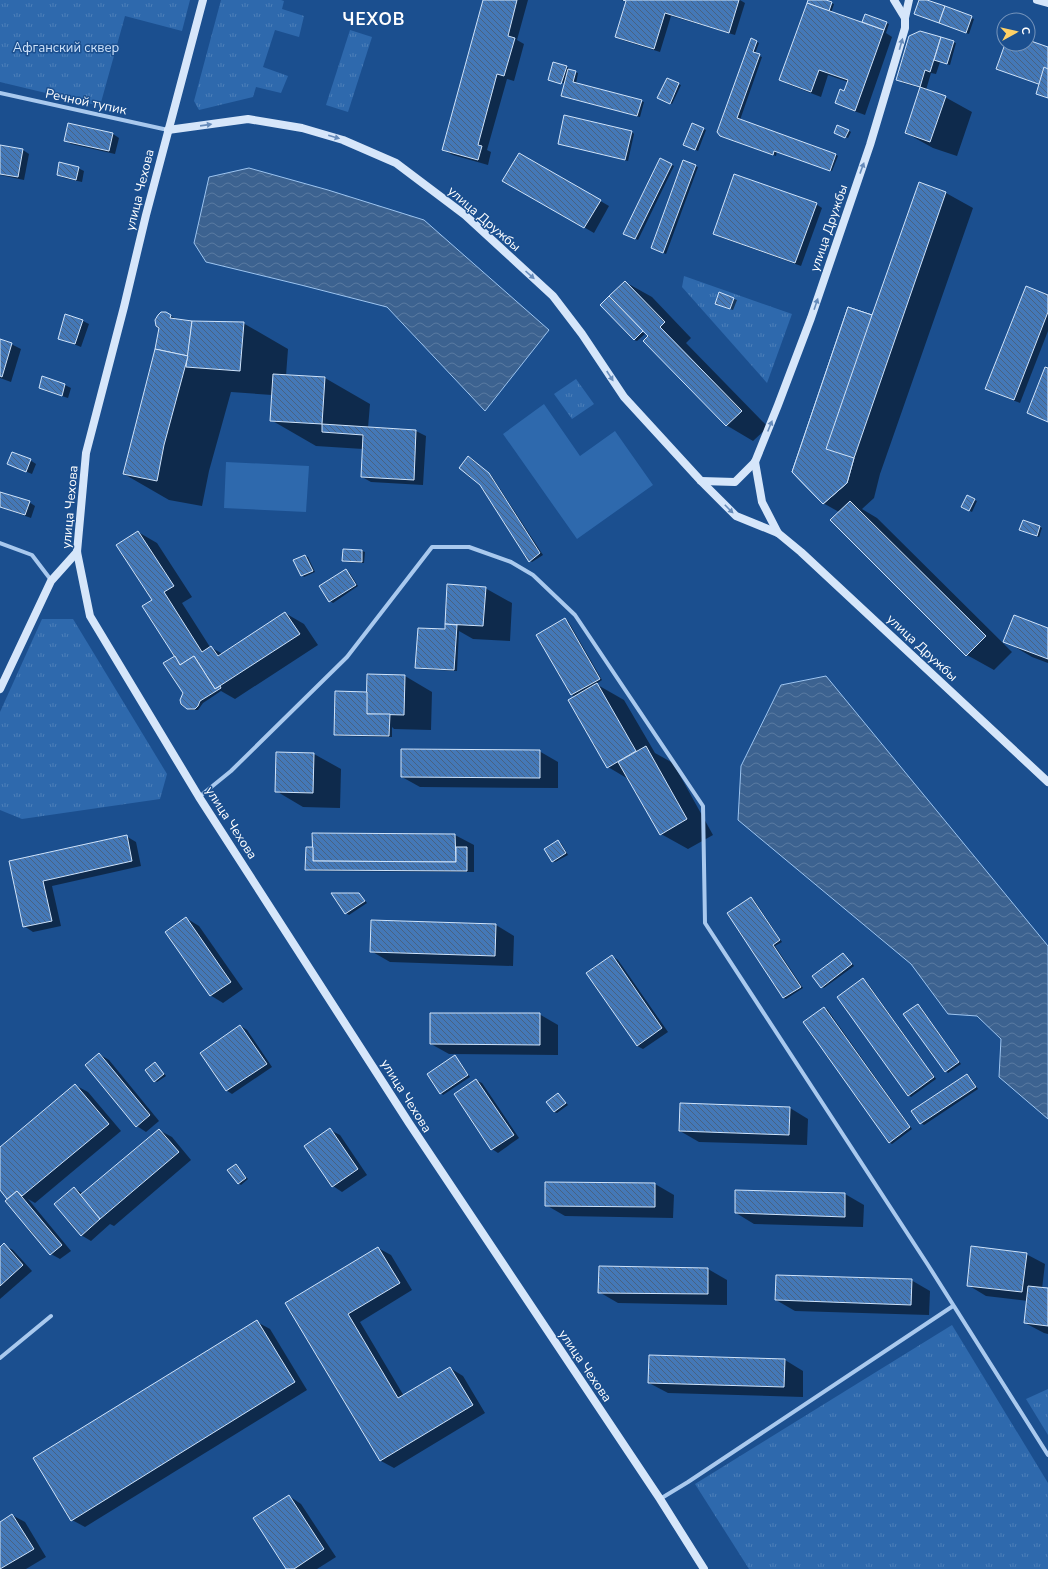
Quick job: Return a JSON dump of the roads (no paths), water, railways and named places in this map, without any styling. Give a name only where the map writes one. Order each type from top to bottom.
[{"type":"street","name":"улица Чехова","points":[[203,0],[168,130],[86,453],[77,552],[90,616],[199,797],[447,1182],[660,1499],[704,1569]]},
{"type":"street","points":[[894,0],[904,18]]},
{"type":"street","name":"улица Дружбы","points":[[701,481],[735,482],[755,462],[811,318],[870,145],[905,28],[904,18],[909,0]]},
{"type":"street","points":[[1037,0],[1048,3]]},
{"type":"street","name":"Речной тупик","points":[[0,93],[168,130]]},
{"type":"street","name":"улица Дружбы","points":[[168,130],[248,119],[302,128],[343,140],[396,163],[465,215],[553,296],[582,334],[624,397],[701,481],[736,516],[778,533],[822,571],[1048,782]]},
{"type":"street","name":"улица Дружбы","points":[[755,462],[762,502],[778,533]]},
{"type":"street","points":[[0,543],[32,555],[51,581]]},
{"type":"street","points":[[199,797],[231,771],[347,657],[432,547],[469,547],[511,562],[533,575],[575,615],[703,806],[705,923],[924,1259],[1048,1455]]},
{"type":"street","points":[[0,689],[51,581],[77,552]]},
{"type":"street","points":[[660,1499],[688,1482],[953,1306]]},
{"type":"street","points":[[0,1358],[50,1316]]},
{"type":"water","points":[[249,168],[328,190],[424,220],[549,330],[485,411],[387,307],[206,262],[194,243],[209,177]]},
{"type":"water","points":[[826,676],[1048,946],[1048,1119],[999,1077],[1001,1039],[977,1016],[948,1014],[911,964],[738,820],[741,766],[781,685]]},
{"type":"district","name":"ЧЕХОВ","points":[[374,19]]},
{"type":"park label","name":"Афганский сквер","points":[[66,48]]}]
